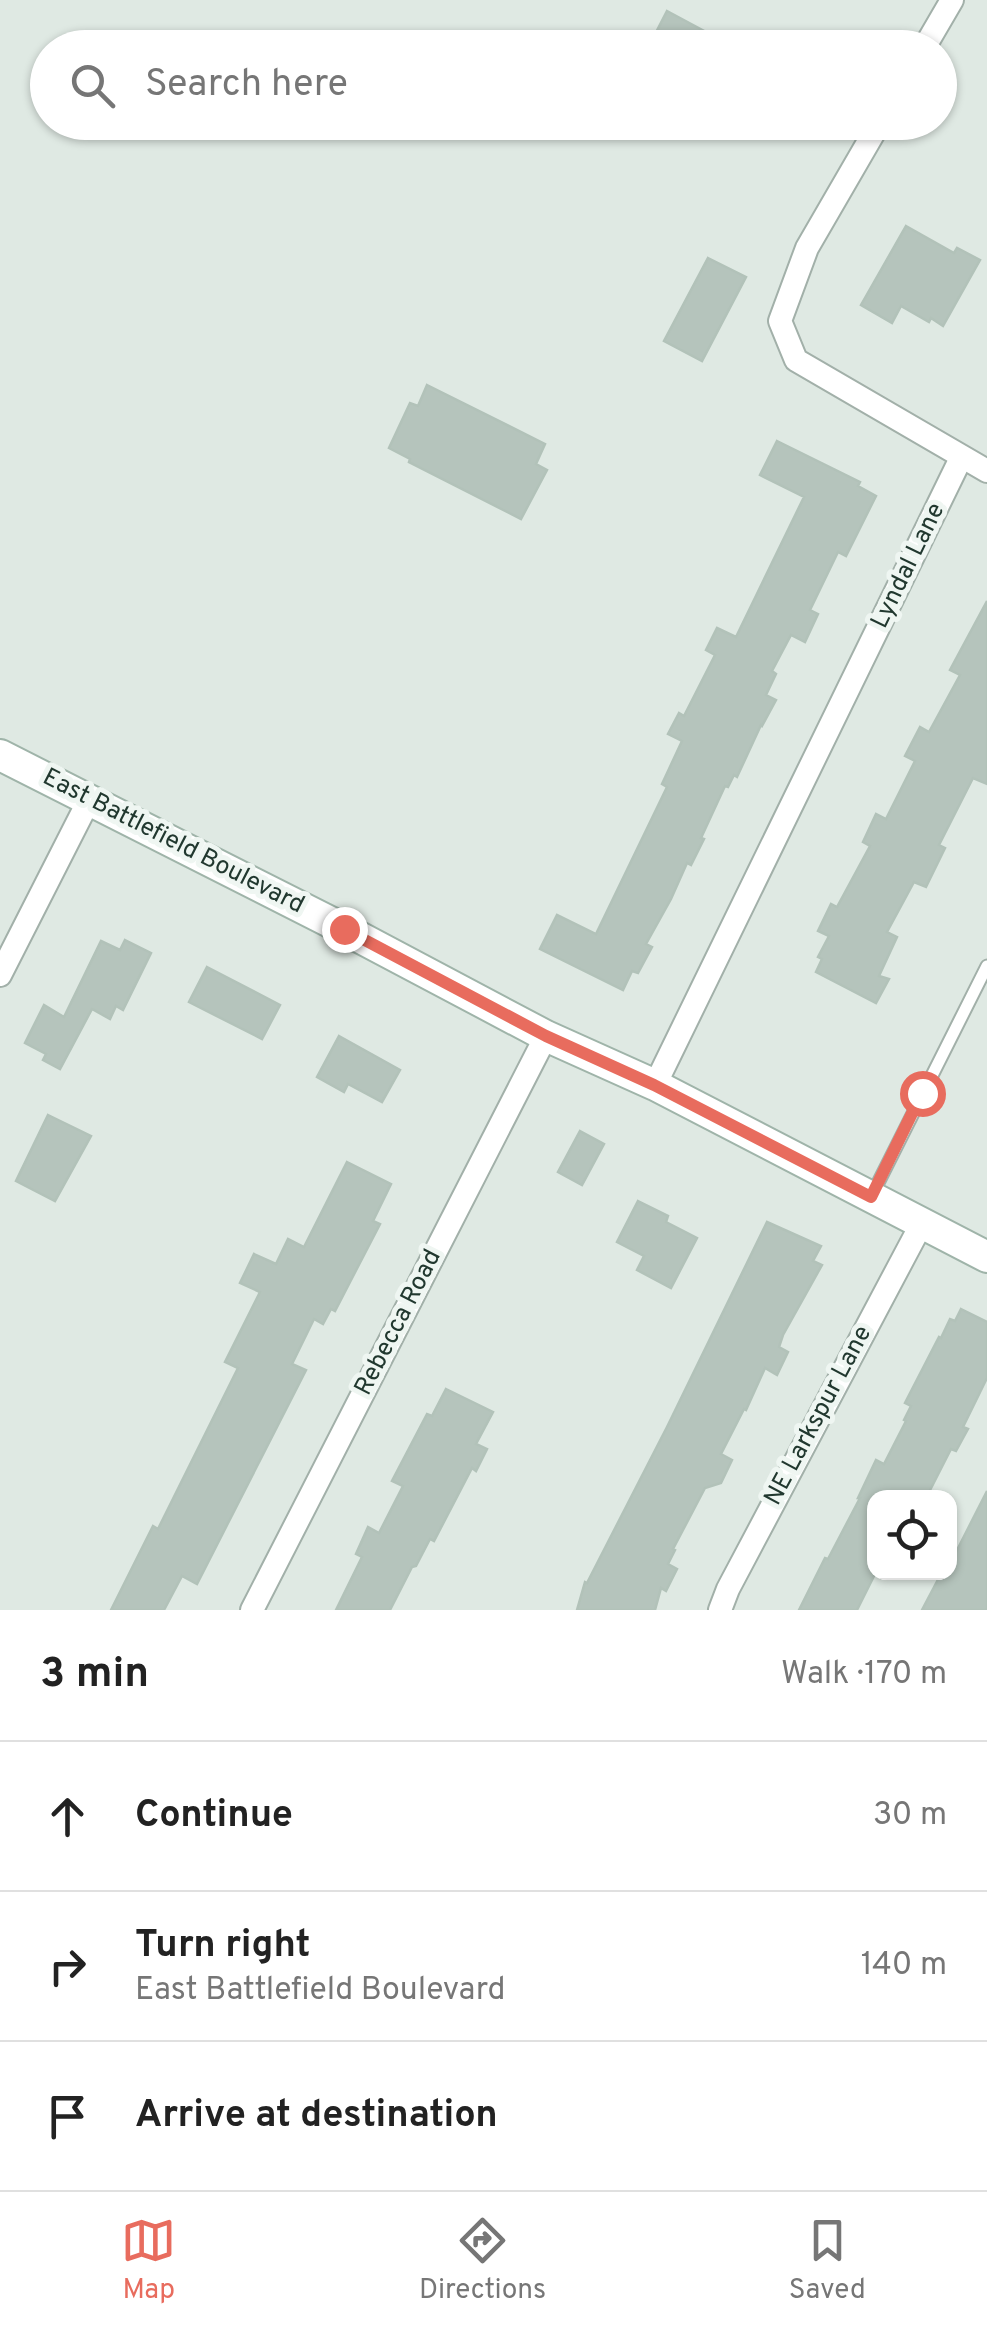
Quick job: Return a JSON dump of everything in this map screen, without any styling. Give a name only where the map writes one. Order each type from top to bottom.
[{"type":"street","points":[[934,30],[952,0]]},
{"type":"street","points":[[870,140],[807,248],[780,322],[796,360],[987,470]]},
{"type":"street","name":"Lyndal Lane","points":[[654,1085],[962,458]]},
{"type":"street","name":"East Battlefield Boulevard","points":[[0,755],[546,1036],[654,1085],[987,1256]]},
{"type":"street","points":[[0,974],[90,800]]},
{"type":"street","name":"Rebecca Road","points":[[252,1610],[546,1036]]},
{"type":"street","name":"NE Larkspur Lane","points":[[720,1610],[922,1223]]},
{"type":"lane","points":[[871,1197],[987,966]]},
{"type":"building","points":[[667,11],[702,30],[657,30]]},
{"type":"building","points":[[906,226],[954,253],[957,248],[980,260],[943,326],[901,306],[892,323],[861,305]]},
{"type":"building","points":[[708,258],[746,277],[702,361],[664,341]]},
{"type":"building","points":[[427,385],[545,444],[536,464],[547,470],[521,519],[389,448],[410,403],[418,406]]},
{"type":"building","points":[[777,441],[860,482],[858,486],[876,496],[846,556],[838,552],[810,610],[818,614],[805,642],[791,635],[772,671],[776,674],[766,695],[776,700],[737,777],[734,775],[725,786],[691,865],[687,863],[646,944],[652,947],[638,973],[632,971],[623,990],[540,949],[557,915],[596,934],[667,787],[662,784],[682,741],[668,734],[679,713],[684,716],[715,655],[706,650],[717,628],[736,637],[804,497],[760,475]]},
{"type":"building","points":[[987,601],[987,784],[973,778],[939,845],[945,848],[926,887],[914,882],[887,932],[897,937],[879,976],[889,979],[876,1003],[816,972],[822,959],[818,957],[829,936],[818,931],[831,904],[837,907],[870,846],[863,842],[876,814],[886,819],[915,761],[905,756],[920,727],[929,732],[960,675],[950,670]]},
{"type":"building","points":[[125,940],[151,953],[123,1010],[116,1006],[110,1019],[92,1009],[60,1069],[43,1060],[46,1054],[25,1043],[44,1005],[64,1017],[101,941],[120,950]]},
{"type":"building","points":[[207,967],[280,1005],[262,1039],[189,1002]]},
{"type":"building","points":[[339,1036],[400,1070],[382,1102],[348,1084],[344,1092],[317,1077]]},
{"type":"building","points":[[48,1115],[91,1136],[55,1201],[16,1181]]},
{"type":"building","points":[[580,1131],[604,1144],[582,1185],[558,1172]]},
{"type":"building","points":[[347,1162],[391,1184],[373,1221],[380,1224],[335,1311],[331,1309],[323,1324],[314,1319],[292,1364],[306,1370],[197,1584],[182,1576],[164,1610],[111,1610],[153,1526],[158,1529],[238,1368],[225,1362],[260,1292],[240,1283],[254,1254],[276,1264],[288,1239],[304,1247]]},
{"type":"building","points":[[638,1201],[668,1216],[666,1222],[697,1238],[671,1288],[637,1270],[644,1256],[617,1242]]},
{"type":"building","points":[[767,1222],[821,1246],[813,1261],[822,1265],[783,1335],[779,1347],[788,1352],[777,1375],[765,1368],[721,1454],[732,1460],[721,1483],[705,1488],[673,1549],[668,1564],[677,1569],[666,1591],[661,1588],[655,1610],[577,1610],[585,1582],[667,1427]]},
{"type":"building","points":[[961,1309],[987,1322],[987,1378],[963,1427],[968,1429],[956,1451],[951,1449],[930,1490],[867,1490],[867,1580],[872,1580],[857,1610],[799,1610],[860,1498],[876,1460],[884,1464],[906,1421],[911,1406],[905,1403],[939,1337],[950,1319],[955,1321]]},
{"type":"building","points":[[446,1389],[493,1412],[476,1444],[487,1449],[476,1471],[472,1468],[434,1541],[430,1539],[412,1567],[390,1610],[336,1610],[362,1557],[356,1554],[368,1527],[379,1533],[403,1486],[392,1481],[427,1414],[432,1416]]},
{"type":"building","points":[[987,1491],[987,1610],[922,1610],[938,1580],[957,1580],[957,1550]]},
{"type":"route","points":[[344,929],[546,1036],[654,1085],[871,1197],[922,1093]]}]
